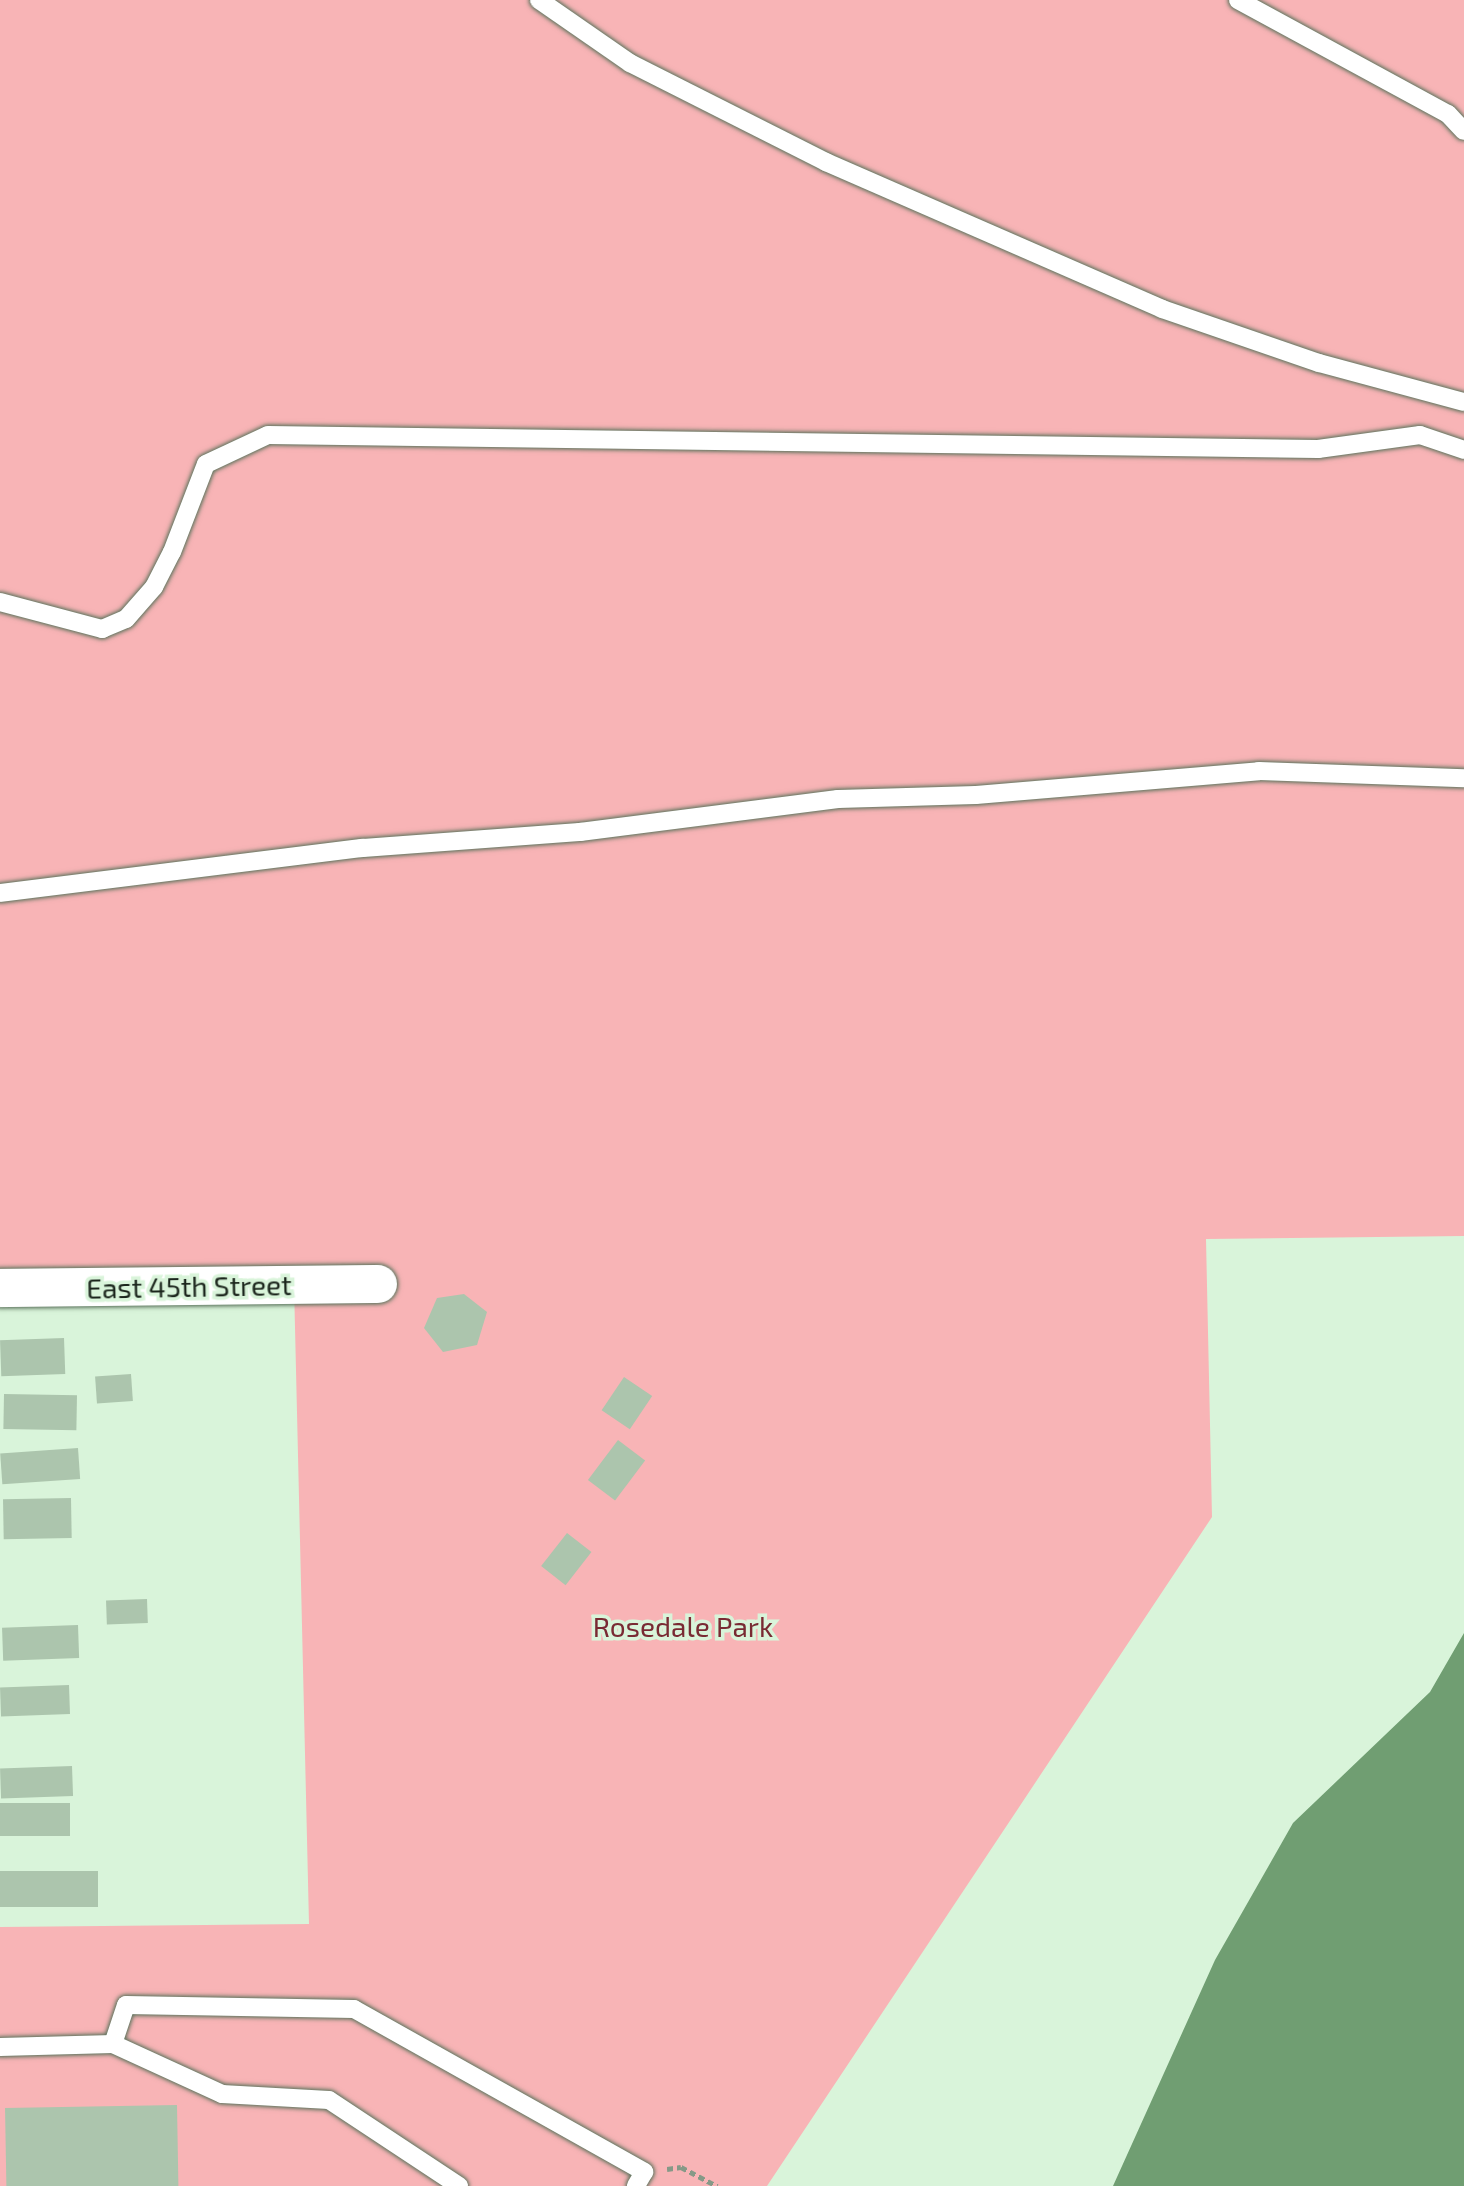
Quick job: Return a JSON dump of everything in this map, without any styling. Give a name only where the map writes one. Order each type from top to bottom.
[{"type":"street","name":"East 45th Street","points":[[0,1288],[378,1284]]},
{"type":"lane","points":[[539,0],[630,63],[826,162],[1162,309],[1319,363],[1464,402]]},
{"type":"lane","points":[[1238,0],[1448,114],[1464,131]]},
{"type":"lane","points":[[0,602],[102,629],[126,619],[154,587],[172,552],[206,464],[268,435],[1318,449],[1420,435],[1464,450]]},
{"type":"lane","points":[[0,893],[362,848],[580,832],[838,799],[976,795],[1259,771],[1464,778]]},
{"type":"lane","points":[[113,2044],[126,2005],[354,2009],[640,2179]]},
{"type":"lane","points":[[0,2047],[113,2044],[222,2094],[329,2100],[459,2186]]},
{"type":"path","points":[[640,2179],[681,2167],[717,2186]]},
{"type":"green space","name":"Rosedale Park","points":[[0,0],[1464,0],[1464,1236],[1206,1239],[1212,1517],[767,2186],[0,2186],[0,1927],[309,1924],[294,1285],[0,1288]]},
{"type":"shaded area","points":[[1464,1633],[1464,2186],[1113,2186],[1215,1960],[1293,1823],[1430,1692]]},
{"type":"building","points":[[464,1294],[487,1312],[477,1345],[443,1352],[424,1328],[437,1298]]},
{"type":"building","points":[[64,1338],[65,1374],[1,1376],[0,1340]]},
{"type":"building","points":[[131,1374],[133,1401],[97,1403],[95,1377]]},
{"type":"building","points":[[624,1377],[652,1396],[630,1429],[602,1410]]},
{"type":"building","points":[[4,1394],[77,1395],[76,1430],[3,1429]]},
{"type":"building","points":[[618,1440],[645,1460],[615,1500],[588,1480]]},
{"type":"building","points":[[78,1448],[80,1479],[2,1484],[0,1453]]},
{"type":"building","points":[[71,1498],[72,1538],[4,1539],[3,1499]]},
{"type":"building","points":[[567,1533],[591,1552],[566,1585],[541,1566]]},
{"type":"building","points":[[147,1599],[148,1623],[107,1624],[106,1600]]},
{"type":"building","points":[[78,1625],[79,1658],[3,1661],[2,1628]]},
{"type":"building","points":[[69,1685],[70,1714],[1,1716],[0,1687]]},
{"type":"building","points":[[72,1766],[73,1796],[1,1798],[0,1769]]},
{"type":"building","points":[[0,1803],[70,1803],[70,1836],[0,1836]]},
{"type":"building","points":[[0,1871],[98,1871],[98,1907],[0,1907]]},
{"type":"building","points":[[177,2105],[178,2186],[6,2186],[5,2108]]}]
